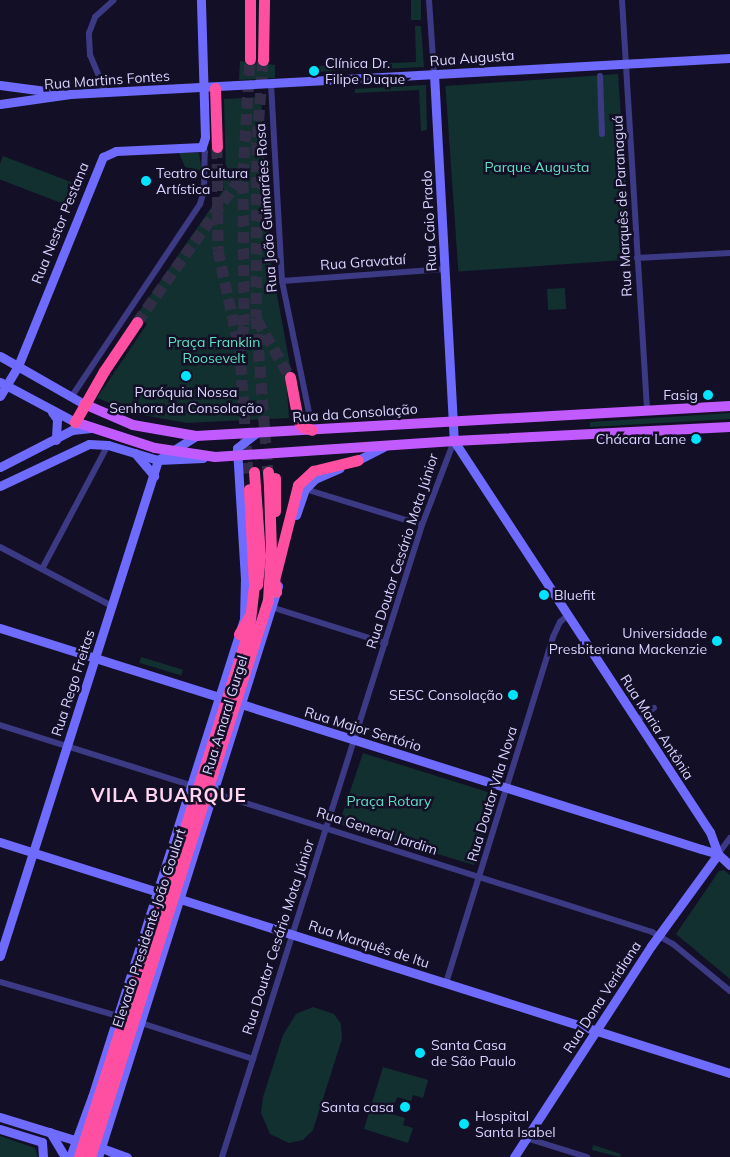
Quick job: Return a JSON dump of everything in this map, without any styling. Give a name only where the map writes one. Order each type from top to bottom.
[{"type":"highway","points":[[250,0],[250,59]]},
{"type":"highway","points":[[263,60],[264,0]]},
{"type":"highway","points":[[215,88],[216,147]]},
{"type":"highway","points":[[75,422],[84,404],[137,322]]},
{"type":"highway","points":[[290,377],[298,420],[303,427],[312,430]]},
{"type":"highway","points":[[270,604],[302,487],[313,471],[358,460]]},
{"type":"highway","name":"Elevado Presidente João Goulart","points":[[79,1157],[249,630],[254,585],[249,489],[251,473],[259,565],[253,608],[239,634]]},
{"type":"highway","name":"Elevado Presidente João Goulart","points":[[90,1157],[270,604],[271,479],[273,576],[276,592]]},
{"type":"main road","name":"Rua da Consolação","points":[[84,404],[133,425],[196,436],[730,406]]},
{"type":"main road","points":[[75,422],[170,451],[215,457],[382,447],[454,440],[730,427]]},
{"type":"street","points":[[106,93],[90,55],[89,33],[95,17],[114,0]]},
{"type":"street","points":[[72,396],[200,204],[205,159],[202,148],[205,136],[202,88],[201,0]]},
{"type":"street","name":"Rua Caio Prado","points":[[429,0],[455,420],[454,440]]},
{"type":"street","name":"Rua Marquês de Paranaguá","points":[[622,0],[647,411]]},
{"type":"street","name":"Rua Augusta","points":[[215,88],[730,58]]},
{"type":"street","points":[[600,76],[602,134]]},
{"type":"street","name":"Rua João Guimarães Rosa","points":[[271,84],[282,281],[310,417]]},
{"type":"street","points":[[0,85],[70,94]]},
{"type":"street","name":"Rua Martins Fontes","points":[[1,102],[70,94],[215,88]]},
{"type":"street","name":"Rua Nestor Pestana","points":[[0,396],[3,384],[18,366],[103,157],[116,151],[202,148]]},
{"type":"street","points":[[637,258],[730,253]]},
{"type":"street","name":"Rua Gravataí","points":[[282,281],[446,269]]},
{"type":"street","name":"Rua da Consolação","points":[[0,356],[84,404]]},
{"type":"street","points":[[3,384],[75,422]]},
{"type":"street","points":[[50,410],[57,419],[56,440]]},
{"type":"street","points":[[0,467],[56,440],[72,430],[91,428]]},
{"type":"street","points":[[237,457],[239,446],[255,434]]},
{"type":"street","points":[[158,460],[196,436]]},
{"type":"street","name":"Rua Doutor Cesário Mota Júnior","points":[[222,1157],[422,525],[454,440]]},
{"type":"street","name":"Rua Maria Antônia","points":[[454,440],[712,837],[718,854]]},
{"type":"street","points":[[0,486],[82,446],[97,443],[158,460],[215,457]]},
{"type":"street","points":[[42,569],[108,445]]},
{"type":"street","points":[[358,460],[382,447]]},
{"type":"street","points":[[134,453],[154,476]]},
{"type":"street","name":"Rua Amaral Gurgel","points":[[70,1157],[78,1140],[239,634],[246,603],[237,457]]},
{"type":"street","name":"Rua Rego Freitas","points":[[0,956],[158,460]]},
{"type":"street","points":[[302,487],[422,525]]},
{"type":"street","name":"Rua Amaral Gurgel","points":[[99,1152],[142,1023],[242,705],[270,604],[276,592],[302,487]]},
{"type":"street","points":[[0,549],[112,606]]},
{"type":"street","points":[[270,604],[385,643]]},
{"type":"street","name":"Rua Doutor Vila Nova","points":[[446,983],[553,638],[560,622],[568,615]]},
{"type":"street","name":"Rua Major Sertório","points":[[0,628],[718,854]]},
{"type":"street","points":[[642,717],[654,708]]},
{"type":"street","name":"Rua General Jardim","points":[[0,725],[658,935],[730,991]]},
{"type":"street","points":[[701,849],[710,844],[712,837]]},
{"type":"street","points":[[730,838],[718,854],[730,864]]},
{"type":"street","name":"Rua Marquês de Itu","points":[[0,842],[730,1073]]},
{"type":"street","name":"Rua Dona Veridiana","points":[[514,1157],[658,935],[718,854]]},
{"type":"street","points":[[0,982],[142,1023],[252,1059]]},
{"type":"street","points":[[0,1117],[78,1140],[99,1152],[127,1157]]},
{"type":"street","points":[[0,1129],[42,1142],[43,1157]]},
{"type":"street","points":[[50,1132],[65,1157]]},
{"type":"street","points":[[526,1138],[587,1157]]},
{"type":"green space","points":[[411,0],[421,0],[421,20],[411,20]]},
{"type":"green space","points":[[415,26],[421,26],[424,67],[317,72],[317,66],[416,62]]},
{"type":"green space","points":[[240,61],[275,65],[275,78],[239,80]]},
{"type":"green space","name":"Parque Augusta","points":[[618,74],[631,260],[458,272],[445,86]]},
{"type":"green space","points":[[426,85],[427,130],[421,131],[419,90],[355,93],[355,89]]},
{"type":"green space","name":"Praça Franklin Roosevelt","points":[[261,97],[271,262],[292,376],[286,376],[289,418],[187,423],[137,414],[97,398],[147,324],[136,316],[224,189],[215,178],[226,178],[224,99]]},
{"type":"green space","points":[[179,153],[199,153],[202,171],[185,167]]},
{"type":"green space","points":[[3,156],[79,185],[70,207],[0,179],[0,164]]},
{"type":"green space","points":[[565,288],[566,309],[548,310],[547,289]]},
{"type":"green space","points":[[730,413],[730,419],[590,427],[590,422]]},
{"type":"green space","points":[[141,657],[183,670],[181,676],[139,663]]},
{"type":"green space","name":"Praça Rotary","points":[[363,753],[494,794],[495,800],[474,865],[339,824]]},
{"type":"green space","points":[[724,870],[730,875],[730,979],[676,934],[719,871]]},
{"type":"green space","points":[[313,1007],[334,1014],[341,1024],[342,1039],[313,1130],[303,1140],[289,1143],[270,1134],[261,1113],[263,1097],[283,1035],[296,1014]]},
{"type":"green space","points":[[383,1067],[428,1080],[423,1098],[413,1095],[411,1101],[397,1097],[392,1114],[405,1118],[403,1125],[413,1128],[408,1143],[364,1129]]},
{"type":"green space","points":[[0,1136],[35,1148],[38,1157],[0,1157]]},
{"type":"green space","points":[[593,1145],[621,1154],[620,1157],[592,1150]]},
{"type":"tunnel","points":[[248,473],[240,353],[244,325],[243,174],[250,59]]},
{"type":"tunnel","points":[[263,60],[257,144],[256,317],[268,472]]},
{"type":"tunnel","points":[[217,147],[218,250],[238,343]]},
{"type":"tunnel","points":[[137,322],[243,174]]},
{"type":"tunnel","points":[[257,320],[290,377]]},
{"type":"place","name":"Clínica Dr. Filipe Duque","points":[[314,71]]},
{"type":"place","name":"Teatro Cultura Artística","points":[[146,181]]},
{"type":"place","name":"Paróquia Nossa Senhora da Consolação","points":[[186,376]]},
{"type":"place","name":"Fasig","points":[[708,395]]},
{"type":"place","name":"Chácara Lane","points":[[696,439]]},
{"type":"place","name":"Bluefit","points":[[544,595]]},
{"type":"place","name":"Universidade Presbiteriana Mackenzie","points":[[717,641]]},
{"type":"place","name":"SESC Consolação","points":[[513,695]]},
{"type":"place","name":"Santa Casa de São Paulo","points":[[420,1053]]},
{"type":"place","name":"Santa casa","points":[[405,1107]]},
{"type":"place","name":"Hospital Santa Isabel","points":[[464,1124]]},
{"type":"district","name":"VILA BUARQUE","points":[[169,796]]}]
